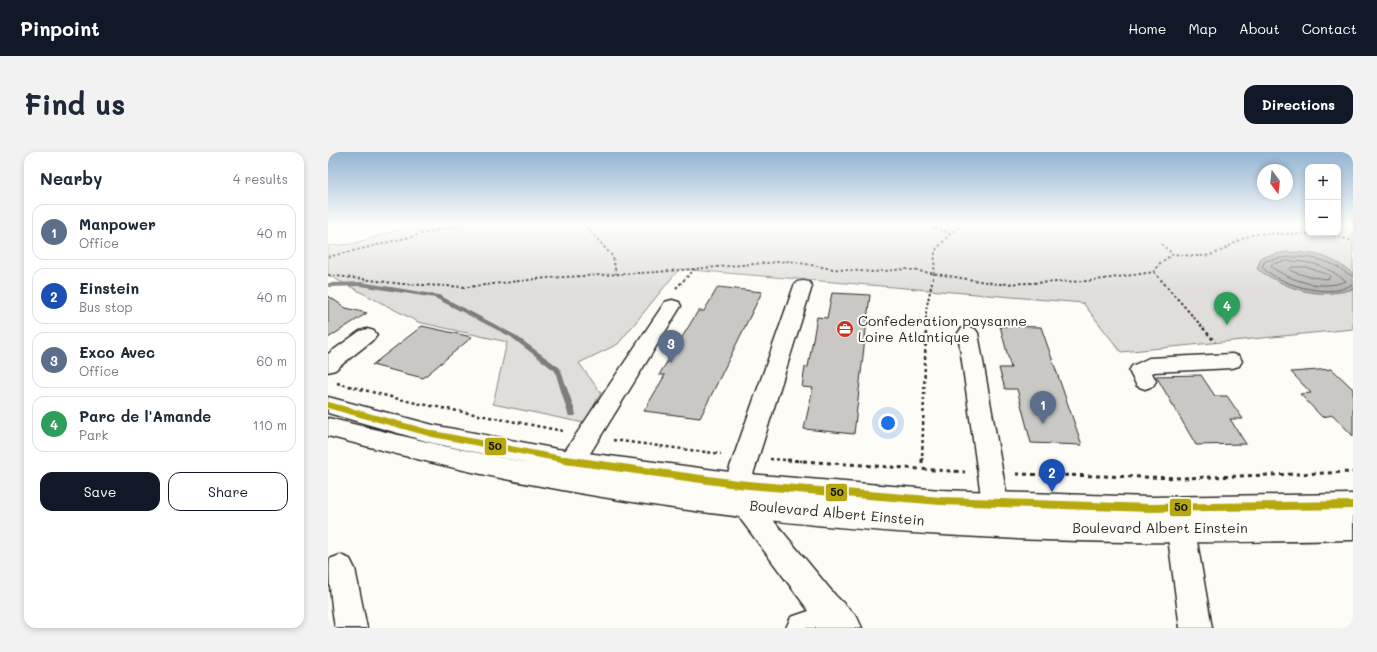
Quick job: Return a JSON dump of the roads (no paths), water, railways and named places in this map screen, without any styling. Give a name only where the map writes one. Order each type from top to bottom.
[{"type":"main road","points":[[802,286],[746,456],[741,494],[824,606],[842,624]]},
{"type":"main road","points":[[572,461],[672,306]]},
{"type":"main road","points":[[968,333],[995,503]]},
{"type":"main road","points":[[331,384],[367,336]]},
{"type":"main road","points":[[1145,381],[1140,371],[1149,366],[1232,361]]},
{"type":"main road","name":"Boulevard Albert Einstein","points":[[331,384],[433,434],[741,494],[1150,508],[1353,505]]},
{"type":"main road","name":"Boulevard Albert Einstein","points":[[328,427],[415,449],[560,478],[741,494],[949,523],[1181,530],[1353,528]]},
{"type":"main road","points":[[1181,530],[1196,628]]},
{"type":"main road","points":[[340,569],[351,628]]},
{"type":"main road","points":[[802,628],[842,624]]},
{"type":"water","points":[[1286,252],[1314,254],[1337,263],[1353,273],[1353,289],[1327,293],[1303,291],[1280,282],[1257,269],[1261,257]]},
{"type":"waterway","points":[[328,285],[361,284],[437,296],[513,336],[558,370],[572,414]]},
{"type":"place","name":"Parc de l'Amande","points":[[1227,325]]},
{"type":"place","name":"Confederation paysanne Loire Atlantique","points":[[845,329]]},
{"type":"place","name":"Exco Avec","points":[[671,363]]},
{"type":"place","name":"Manpower","points":[[1043,424]]},
{"type":"place","name":"Einstein","points":[[1052,492]]}]
